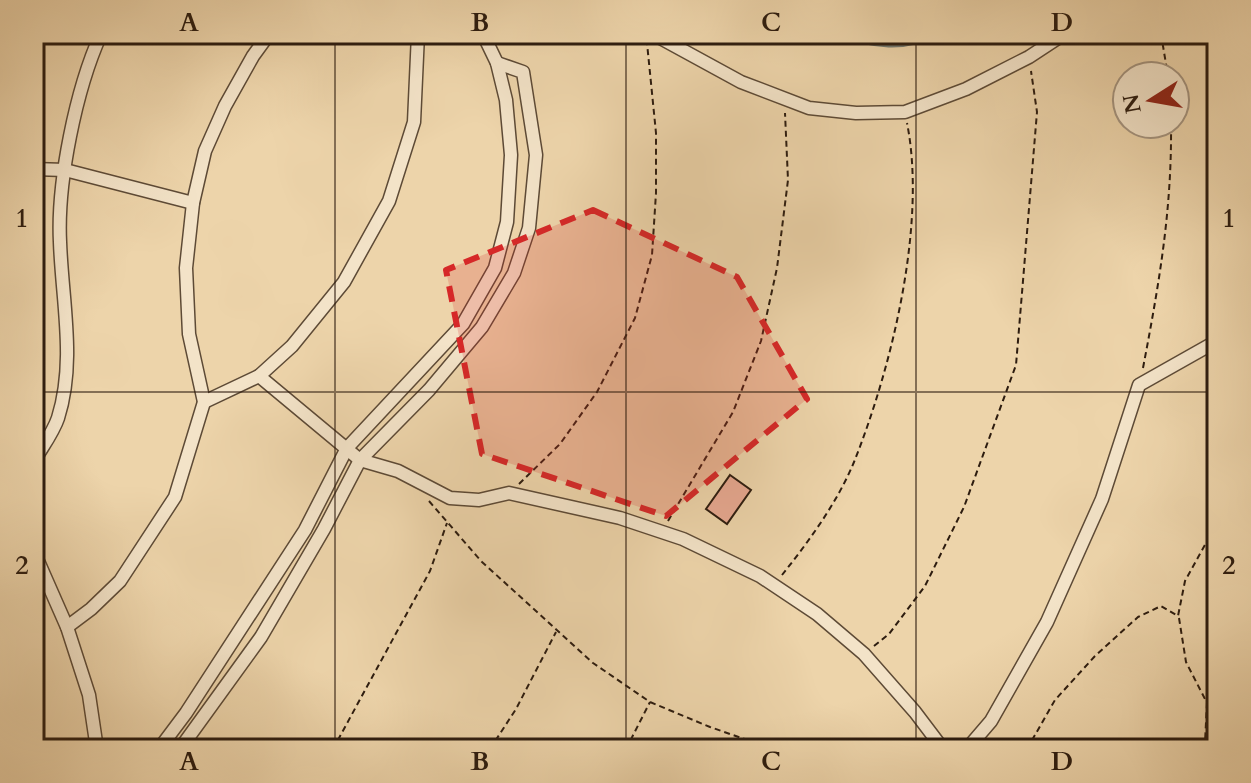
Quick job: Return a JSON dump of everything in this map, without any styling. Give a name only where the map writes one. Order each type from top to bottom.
[{"type":"street","points":[[34,461],[57,421],[68,376],[59,239],[65,170],[76,106],[101,34]]},
{"type":"street","points":[[67,627],[120,581],[175,497],[204,402],[189,334],[186,268],[193,203],[205,151],[225,106],[269,34]]},
{"type":"street","points":[[204,402],[259,376],[292,346],[344,282],[389,201],[414,122],[418,34]]},
{"type":"street","points":[[159,749],[186,713],[305,530],[347,448],[463,324],[495,268],[507,222],[511,155],[506,100],[497,63],[483,34]]},
{"type":"street","points":[[653,34],[741,82],[784,99],[809,108],[856,113],[905,112],[966,89],[1029,57],[1064,34]]},
{"type":"street","points":[[180,749],[261,637],[360,460],[429,390],[482,327],[518,262],[529,228],[536,155],[523,72],[497,63]]},
{"type":"street","points":[[34,169],[65,170],[193,203]]},
{"type":"street","points":[[967,749],[991,721],[1047,622],[1102,499],[1139,385],[1217,341]]},
{"type":"street","points":[[259,376],[360,460],[398,471],[450,498],[479,500],[509,493],[620,518],[683,539],[774,585],[817,614],[864,654],[943,749]]},
{"type":"street","points":[[34,552],[67,627],[89,695],[97,749]]},
{"type":"path","points":[[509,493],[560,444],[597,392],[635,318],[652,255],[656,193],[656,133],[647,34]]},
{"type":"path","points":[[1161,34],[1165,60]]},
{"type":"path","points":[[864,654],[889,634],[925,586],[964,507],[1016,365],[1037,112],[1029,57]]},
{"type":"path","points":[[661,532],[733,412],[761,341],[777,268],[788,180],[784,99]]},
{"type":"path","points":[[774,585],[812,538],[853,464],[883,373],[901,302],[910,234],[914,156],[905,112]]},
{"type":"path","points":[[1139,385],[1163,263],[1172,182],[1171,140]]},
{"type":"path","points":[[428,500],[481,561],[593,663],[650,702],[773,749]]},
{"type":"path","points":[[333,749],[425,581],[447,523]]},
{"type":"path","points":[[1200,749],[1205,742],[1207,703],[1186,662],[1178,616],[1185,581],[1217,523]]},
{"type":"path","points":[[1027,749],[1055,700],[1095,656],[1138,617],[1161,606],[1178,616]]},
{"type":"path","points":[[490,749],[516,709],[556,631]]},
{"type":"path","points":[[626,749],[650,702]]},
{"type":"path","points":[[1205,742],[1216,749]]},
{"type":"highlighted area","points":[[593,210],[737,277],[807,399],[666,516],[482,454],[446,270]]},
{"type":"building","points":[[730,475],[751,490],[727,524],[706,509]]},
{"type":"waterway","points":[[838,34],[888,46],[914,44],[939,34]]}]
